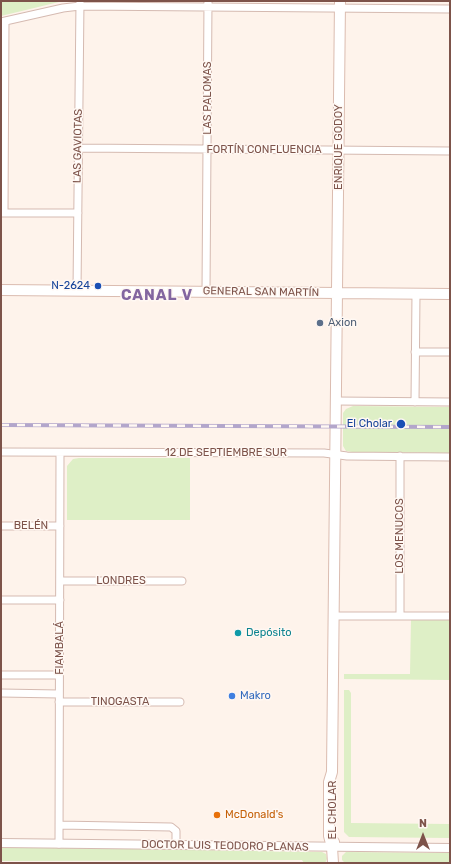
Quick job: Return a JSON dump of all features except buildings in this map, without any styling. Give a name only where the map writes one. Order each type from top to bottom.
[{"type":"main road","name":"ENRIQUE GODOY","points":[[337,293],[340,5]]},
{"type":"main road","name":"GENERAL SAN MARTÍN","points":[[1,290],[450,294]]},
{"type":"main road","name":"EL CHOLAR","points":[[333,863],[332,847],[336,836],[336,782],[332,772],[337,293]]},
{"type":"street","points":[[78,213],[3,213],[3,22],[80,4],[340,5],[450,9]]},
{"type":"street","name":"LAS GAVIOTAS","points":[[77,290],[80,4]]},
{"type":"street","name":"LAS PALOMAS","points":[[206,292],[208,4]]},
{"type":"street","name":"FORTÍN CONFLUENCIA","points":[[78,148],[450,151]]},
{"type":"street","points":[[415,402],[416,293]]},
{"type":"street","points":[[416,352],[450,352]]},
{"type":"street","points":[[336,401],[450,402]]},
{"type":"street","name":"12 DE SEPTIEMBRE SUR","points":[[1,452],[324,454],[450,457]]},
{"type":"street","name":"FIAMBALÁ","points":[[59,844],[60,453]]},
{"type":"street","name":"LOS MENUCOS","points":[[400,456],[400,616]]},
{"type":"street","name":"BELÉN","points":[[1,526],[60,526]]},
{"type":"street","name":"LONDRES","points":[[60,581],[182,581]]},
{"type":"street","points":[[1,600],[60,600]]},
{"type":"street","points":[[334,616],[450,616]]},
{"type":"street","points":[[1,675],[59,675]]},
{"type":"street","points":[[1,693],[59,694]]},
{"type":"street","name":"TINOGASTA","points":[[59,702],[180,702]]},
{"type":"street","points":[[59,825],[171,827],[176,831],[176,845]]},
{"type":"street","name":"DOCTOR LUIS TEODORO PLANAS","points":[[1,843],[450,848]]},
{"type":"green space","points":[[1,1],[63,1],[1,16]]},
{"type":"green space","points":[[353,406],[450,407],[450,453],[346,451],[343,446],[343,413],[346,409]]},
{"type":"green space","points":[[190,458],[190,520],[67,520],[67,466],[73,459]]},
{"type":"green space","points":[[411,619],[450,620],[450,680],[344,679],[344,674],[410,674]]},
{"type":"green space","points":[[344,690],[349,690],[351,693],[351,823],[450,824],[450,838],[349,837],[344,832]]},
{"type":"green space","points":[[1,847],[322,852],[326,854],[327,859],[325,863],[304,863],[302,860],[1,861]]},
{"type":"green space","points":[[346,852],[450,853],[450,863],[345,863],[342,860],[342,856]]},
{"type":"railway","points":[[1,425],[450,427]]},
{"type":"place","name":"N-2624","points":[[98,286]]},
{"type":"place","name":"Axion","points":[[320,323]]},
{"type":"place","name":"El Cholar","points":[[401,424]]},
{"type":"place","name":"Depósito","points":[[238,633]]},
{"type":"place","name":"Makro","points":[[232,696]]},
{"type":"place","name":"McDonald's","points":[[217,815]]},
{"type":"district","name":"CANAL V","points":[[157,296]]}]
